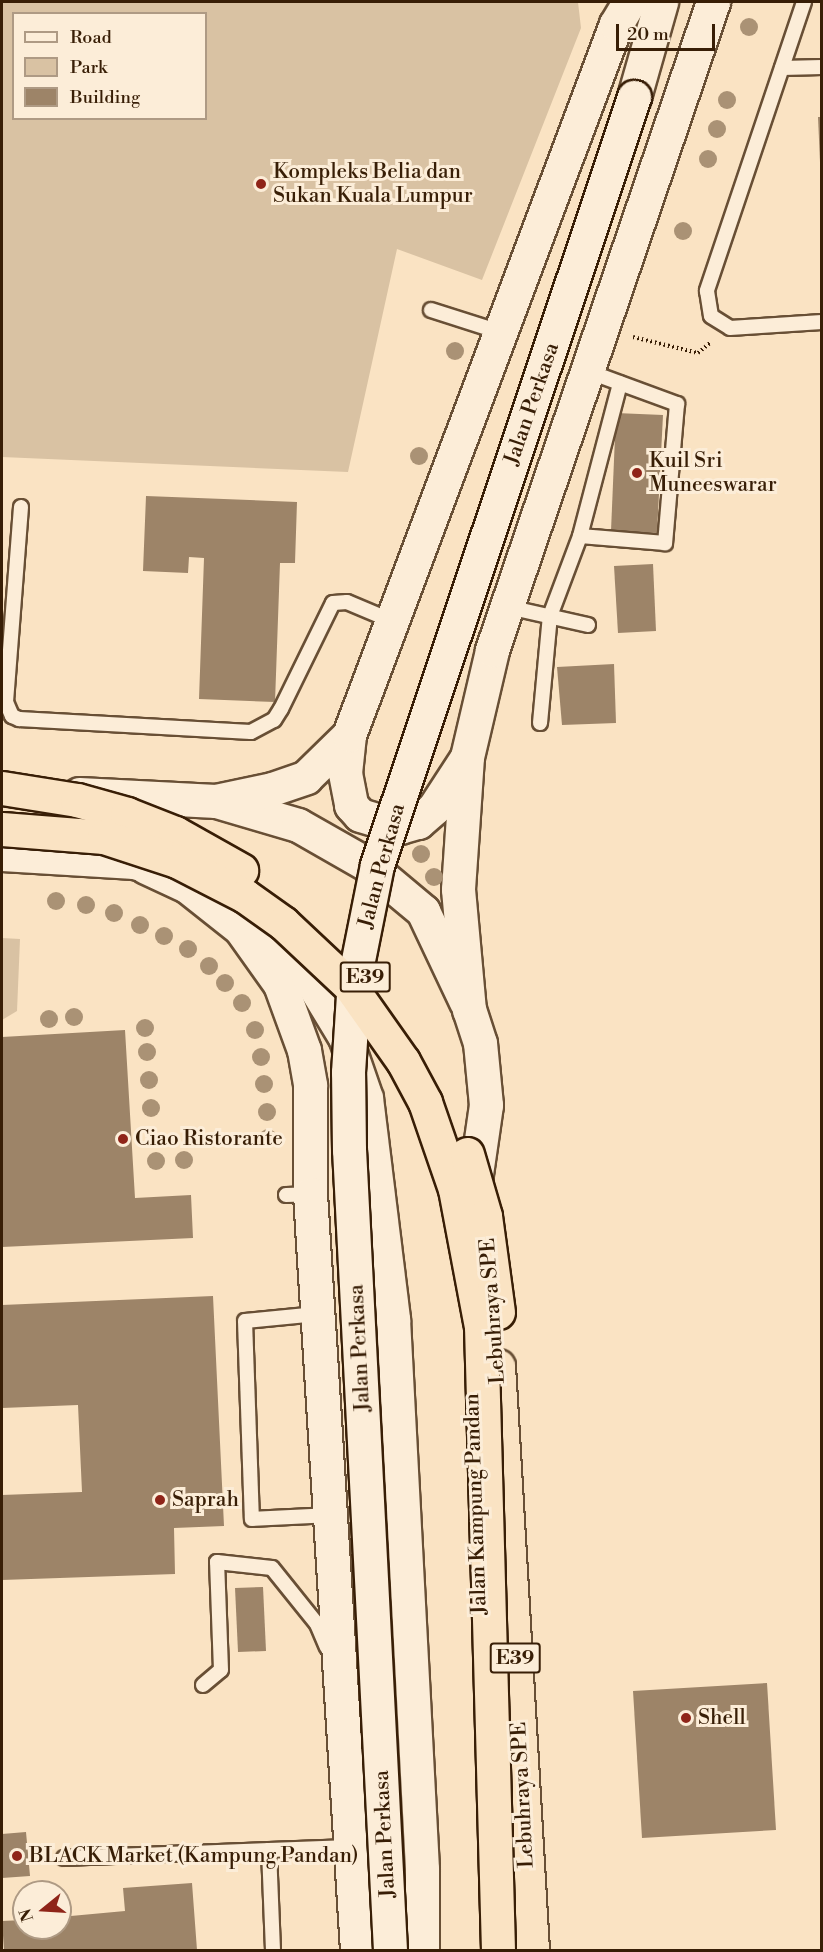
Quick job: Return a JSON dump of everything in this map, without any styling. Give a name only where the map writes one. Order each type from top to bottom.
[{"type":"highway","name":"Lebuhraya SPE","points":[[2,789],[77,800],[127,814],[222,857],[306,918],[377,992],[433,1076],[472,1168],[494,1266],[489,1377],[501,1950]]},
{"type":"highway","name":"Lebuhraya SPE","points":[[2,829],[104,837],[194,869],[283,923],[350,986],[403,1061],[441,1145],[455,1189],[489,1377],[532,1950]]},
{"type":"highway","points":[[479,1950],[489,1377]]},
{"type":"main road","points":[[467,757],[434,808],[418,822],[400,828],[360,815],[351,805],[345,773],[350,735],[616,24],[629,2]]},
{"type":"main road","name":"Jalan Perkasa","points":[[390,1950],[349,1150],[348,1072],[354,980],[377,865],[634,97],[661,2]]},
{"type":"main road","name":"Jalan Perkasa","points":[[469,1010],[458,890],[467,757],[492,650],[605,378],[713,2]]},
{"type":"main road","points":[[216,801],[272,789],[306,777],[350,735]]},
{"type":"main road","name":"Jalan Kampung Pandan","points":[[2,789],[216,801],[298,825],[398,887],[423,911],[469,1010],[480,1043],[486,1105],[474,1176],[470,1303],[477,1571],[501,1950]]},
{"type":"main road","points":[[2,854],[134,862],[200,886],[259,925],[285,950],[334,1016],[366,1098],[393,1319],[422,1869],[422,1950]]},
{"type":"main road","points":[[134,862],[187,886],[215,905],[262,955],[280,984],[302,1041],[310,1085],[298,1194],[317,1314],[357,1950]]},
{"type":"lane","points":[[804,2],[707,291],[711,316],[730,328],[822,322]]},
{"type":"lane","points":[[782,68],[822,67]]},
{"type":"lane","points":[[431,310],[500,332]]},
{"type":"lane","points":[[540,723],[550,616],[580,536],[605,378],[677,404],[665,543],[580,536]]},
{"type":"lane","points":[[21,507],[6,702],[12,716],[20,719],[251,732],[273,720],[281,709],[333,603],[347,602],[392,621]]},
{"type":"lane","points":[[508,607],[588,626]]},
{"type":"lane","points":[[317,1314],[245,1321],[252,1519],[330,1515]]},
{"type":"lane","points":[[203,1685],[221,1670],[217,1562],[272,1568],[317,1624],[339,1673]]},
{"type":"lane","points":[[64,1858],[350,1847]]},
{"type":"lane","points":[[269,1850],[273,1950]]},
{"type":"path","points":[[621,334],[698,352],[730,328]]},
{"type":"green space","name":"Kompleks Belia dan Sukan Kuala Lumpur","points":[[2,2],[578,2],[581,28],[482,280],[397,249],[348,472],[2,457]]},
{"type":"green space","points":[[2,938],[20,939],[17,1011],[2,1020]]},
{"type":"building","points":[[818,117],[822,117],[822,162],[820,162]]},
{"type":"building","name":"Kuil Sri Muneeswarar","points":[[616,413],[663,415],[657,533],[611,531]]},
{"type":"building","points":[[146,496],[297,502],[295,563],[280,563],[275,702],[199,699],[204,558],[189,557],[188,573],[143,571]]},
{"type":"building","points":[[653,564],[656,631],[618,633],[614,566]]},
{"type":"building","points":[[614,664],[616,723],[562,725],[557,667]]},
{"type":"building","points":[[125,1030],[135,1198],[191,1195],[193,1238],[2,1247],[2,1037]]},
{"type":"building","points":[[213,1296],[224,1526],[174,1528],[175,1574],[2,1580],[2,1495],[82,1492],[78,1405],[2,1408],[2,1305]]},
{"type":"building","points":[[263,1587],[266,1651],[238,1652],[235,1588]]},
{"type":"building","points":[[767,1683],[776,1830],[642,1838],[633,1691]]},
{"type":"building","points":[[26,1832],[30,1876],[2,1878],[2,1834]]},
{"type":"building","points":[[192,1883],[197,1950],[4,1950],[2,1921],[12,1921],[12,1940],[72,1940],[72,1916],[125,1911],[123,1888]]},
{"type":"place","name":"Kompleks Belia dan Sukan Kuala Lumpur","points":[[261,184]]},
{"type":"place","name":"Kuil Sri Muneeswarar","points":[[637,473]]},
{"type":"place","name":"Ciao Ristorante","points":[[123,1139]]},
{"type":"place","name":"Saprah","points":[[160,1500]]},
{"type":"place","name":"Shell","points":[[686,1718]]},
{"type":"place","name":"BLACK Market (Kampung Pandan)","points":[[17,1856]]}]
